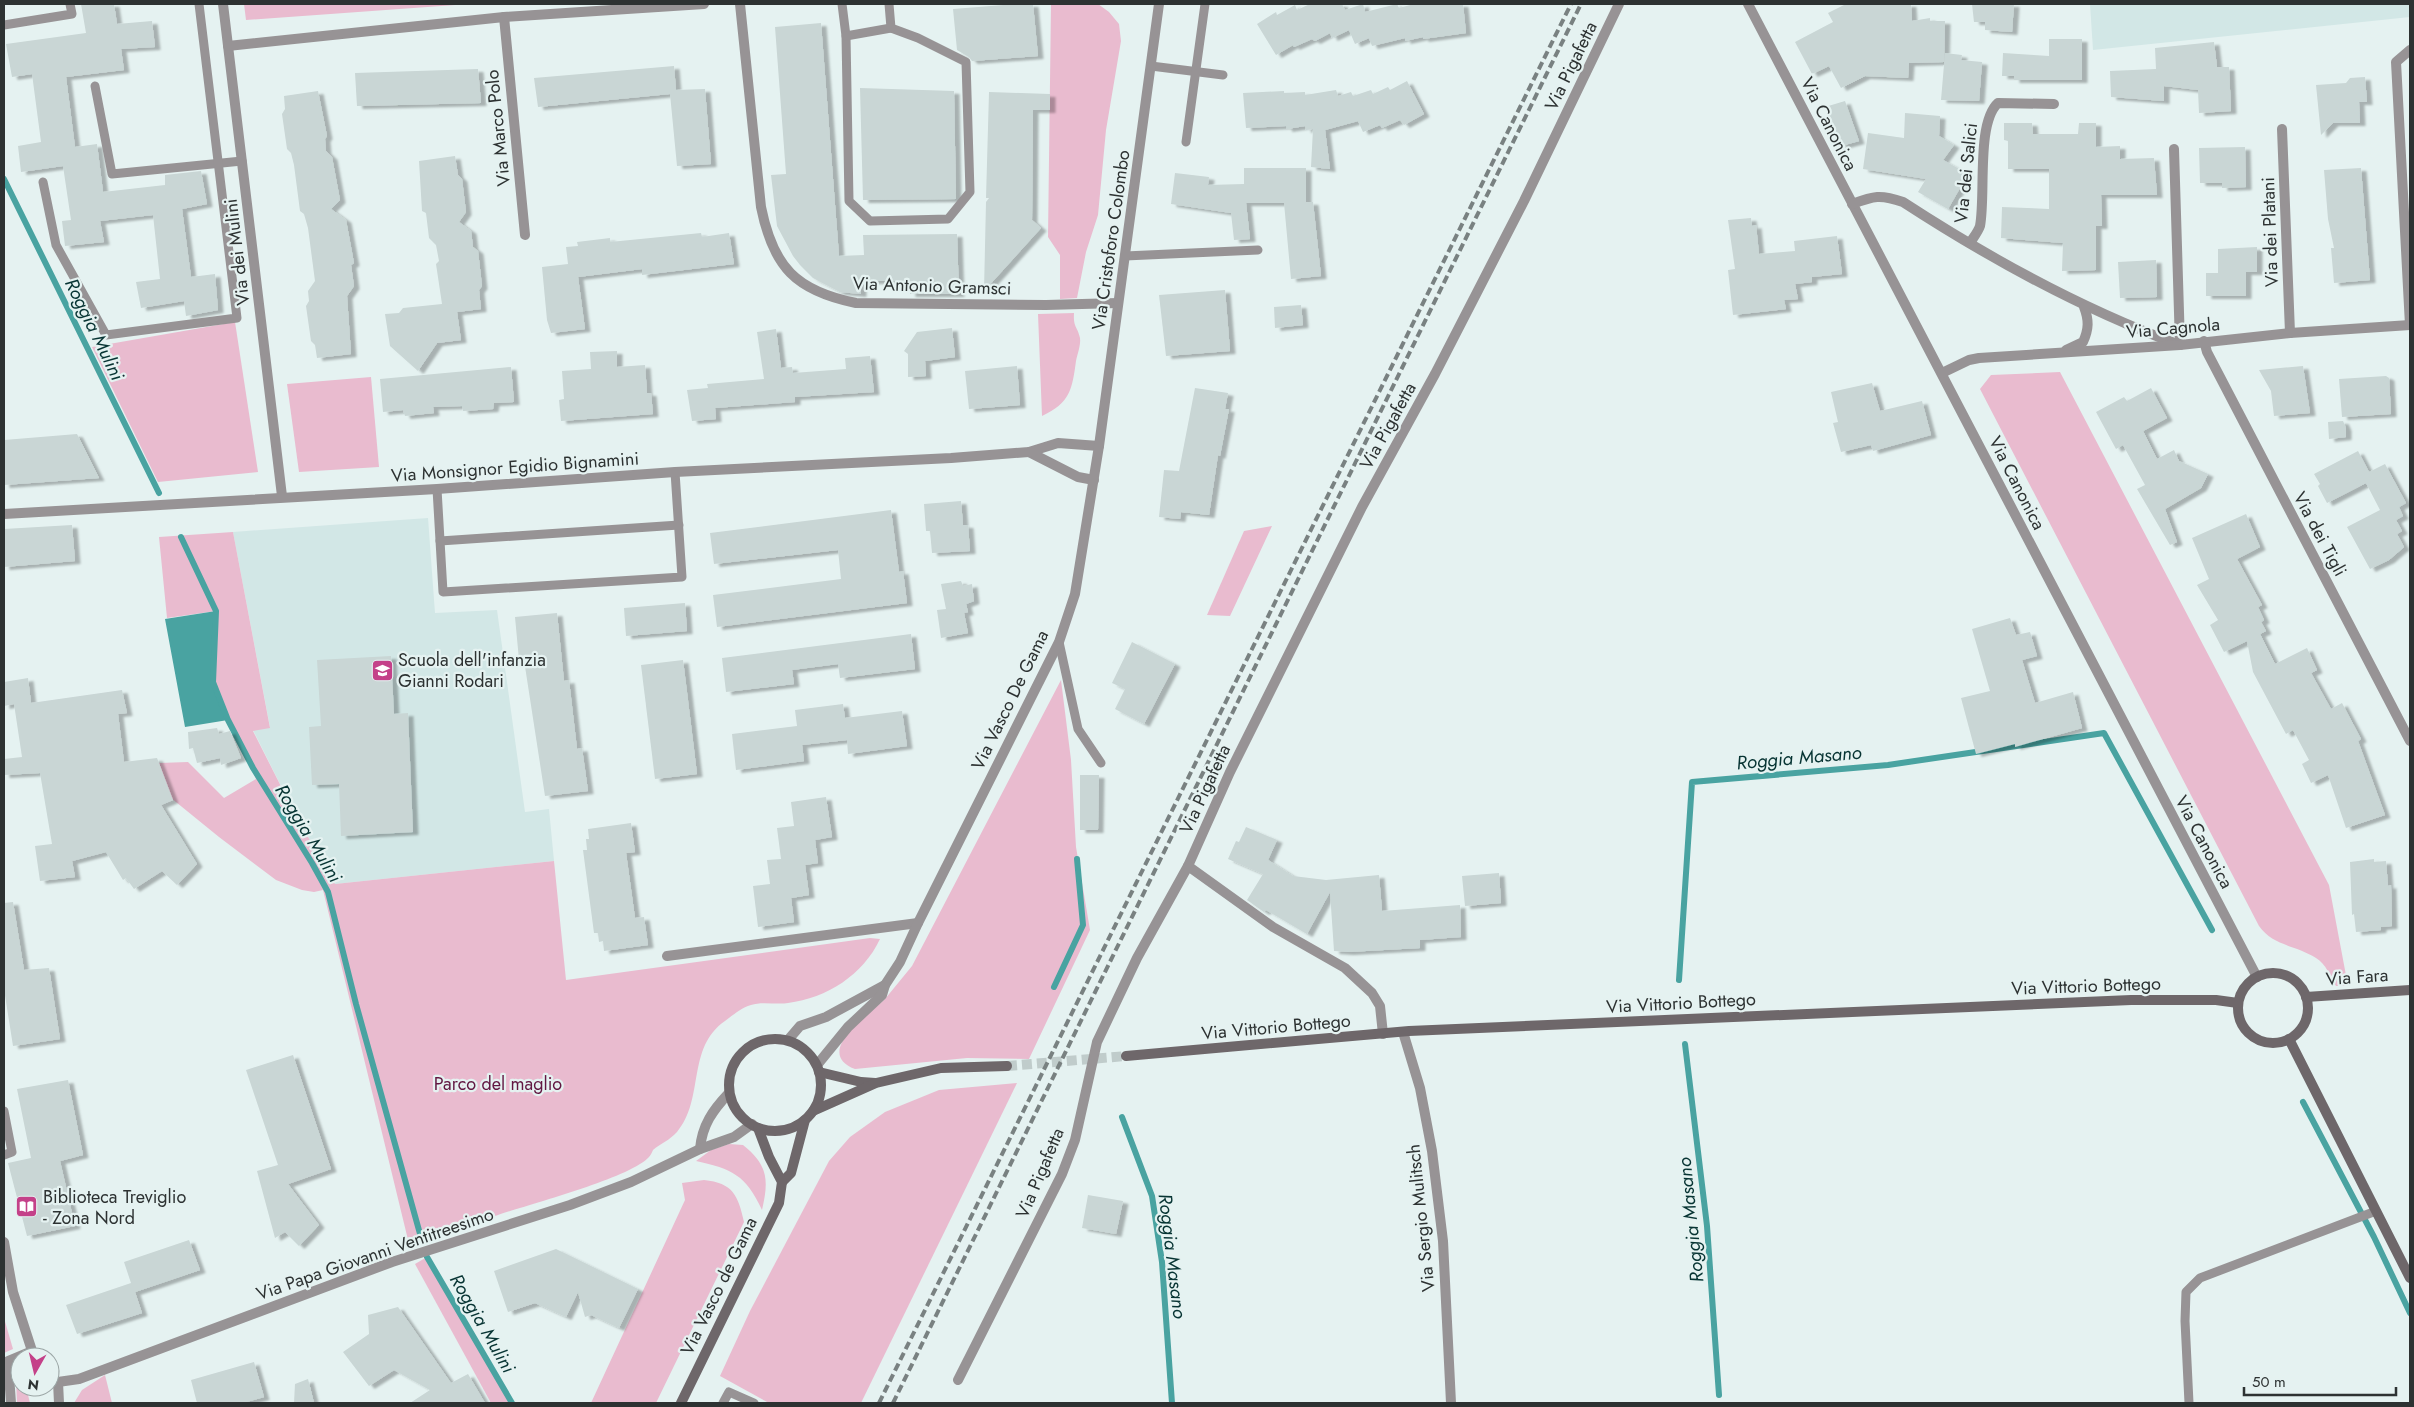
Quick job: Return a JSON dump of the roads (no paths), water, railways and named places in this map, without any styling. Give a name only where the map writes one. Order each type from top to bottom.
[{"type":"street","name":"Via dei Mulini","points":[[223,4],[282,496]]},
{"type":"street","points":[[228,46],[504,17],[704,4]]},
{"type":"street","name":"Via Antonio Gramsci","points":[[740,4],[760,198],[767,236],[781,262],[802,283],[828,297],[856,302],[1046,305],[1118,303]]},
{"type":"street","name":"Via Pigafetta","points":[[958,1380],[1062,1174],[1075,1140],[1097,1042],[1137,958],[1188,866],[1230,772],[1358,516],[1435,374],[1524,201],[1619,4]]},
{"type":"street","name":"Via Canonica","points":[[1748,4],[2257,977]]},
{"type":"street","name":"Via Cristoforo Colombo","points":[[1094,480],[1151,66],[1157,5]]},
{"type":"street","name":"Via Marco Polo","points":[[504,17],[525,235]]},
{"type":"street","name":"Via Cagnola","points":[[1942,372],[1969,360],[2180,345],[2290,333],[2410,325],[2396,62],[2410,50]]},
{"type":"street","name":"Via dei Salici","points":[[1970,243],[1980,226],[1987,125],[1992,109],[1998,103],[2054,104]]},
{"type":"street","name":"Via dei Platani","points":[[2282,129],[2290,333]]},
{"type":"street","points":[[1852,204],[1871,197],[1884,196],[1902,202],[2058,294],[2180,345],[2174,149]]},
{"type":"street","points":[[2055,353],[2083,342],[2087,334],[2089,320],[2084,306]]},
{"type":"street","name":"Via dei Tigli","points":[[2204,341],[2207,352],[2410,741]]},
{"type":"street","name":"Via Monsignor Egidio Bignamini","points":[[4,514],[1030,452],[1058,443],[1099,446]]},
{"type":"street","points":[[1030,452],[1078,477],[1094,480]]},
{"type":"street","name":"Via Vasco De Gama","points":[[818,1068],[848,1027],[882,995],[885,985],[900,962],[1059,642],[1075,594],[1094,480]]},
{"type":"street","points":[[1188,866],[1273,927],[1346,968],[1372,993],[1380,1006],[1383,1034]]},
{"type":"street","points":[[667,956],[918,923]]},
{"type":"street","points":[[2268,974],[2286,976],[2300,986],[2306,997],[2308,1007],[2303,1026],[2289,1039],[2267,1043],[2257,1040],[2241,1024],[2238,1003],[2245,988],[2257,977],[2268,974]]},
{"type":"street","name":"Via Vasco De Gama","points":[[788,1040],[800,1026],[826,1018],[885,985]]},
{"type":"street","name":"Via Fara","points":[[2306,997],[2410,990]]},
{"type":"street","name":"Via Vittorio Bottego","points":[[1126,1056],[1403,1032],[2131,1000],[2216,1000],[2238,1003]]},
{"type":"street","name":"Via Sergio Mulitsch","points":[[1403,1032],[1420,1088],[1432,1151],[1444,1241],[1451,1403]]},
{"type":"street","points":[[2289,1039],[2410,1278]]},
{"type":"street","points":[[755,1126],[783,1130],[805,1120],[812,1111],[821,1089],[818,1068],[803,1047],[788,1040],[757,1042],[744,1050],[734,1063],[729,1078],[729,1093],[735,1108],[755,1126],[768,1157],[782,1182]]},
{"type":"street","points":[[812,1111],[876,1083],[941,1068],[1007,1066]]},
{"type":"street","points":[[818,1068],[861,1082],[876,1083]]},
{"type":"street","points":[[700,1149],[701,1134],[712,1111],[729,1093]]},
{"type":"street","name":"Via Vasco de Gama","points":[[681,1403],[779,1203],[782,1182],[791,1173],[805,1120]]},
{"type":"street","name":"Via Papa Giovanni Ventitreesimo","points":[[60,1381],[79,1379],[392,1262],[570,1204],[646,1175],[700,1149],[734,1137],[755,1126]]},
{"type":"street","points":[[4,1242],[9,1292],[30,1347]]},
{"type":"street","points":[[10,1360],[8,1361],[10,1403]]},
{"type":"lane","points":[[4,25],[72,14],[70,4]]},
{"type":"lane","points":[[43,182],[56,245],[106,335],[237,318],[216,163],[199,4]]},
{"type":"lane","points":[[842,4],[846,36],[849,202],[870,222],[948,219],[970,192],[966,62],[918,38],[891,28],[846,36]]},
{"type":"lane","points":[[889,4],[891,28]]},
{"type":"lane","points":[[1186,142],[1205,4]]},
{"type":"lane","points":[[1151,66],[1223,75]]},
{"type":"lane","points":[[95,86],[112,174],[242,161]]},
{"type":"lane","points":[[1124,256],[1258,250]]},
{"type":"lane","points":[[437,489],[443,592],[682,577],[675,472]]},
{"type":"lane","points":[[440,540],[679,525]]},
{"type":"lane","points":[[1059,642],[1078,729],[1102,763]]},
{"type":"lane","points":[[4,1111],[12,1152],[4,1155]]},
{"type":"lane","points":[[2189,1403],[2185,1321],[2186,1292],[2200,1278],[2376,1211]]},
{"type":"lane","points":[[724,1403],[729,1392],[754,1403]]},
{"type":"water","points":[[216,611],[213,682],[228,720],[185,727],[165,619]]},
{"type":"waterway","name":"Roggia Mulini","points":[[4,179],[159,493]]},
{"type":"waterway","name":"Roggia Mulini","points":[[181,537],[216,611],[213,682],[228,720],[253,768],[328,892],[356,1004],[422,1241]]},
{"type":"waterway","name":"Roggia Masano","points":[[1679,980],[1692,782],[1888,765],[2104,733],[2212,930]]},
{"type":"waterway","name":"Roggia Masano","points":[[1054,987],[1083,925],[1077,859]]},
{"type":"waterway","name":"Roggia Masano","points":[[1685,1044],[1707,1226],[1719,1395]]},
{"type":"waterway","points":[[2303,1102],[2374,1237],[2410,1313]]},
{"type":"waterway","name":"Roggia Masano","points":[[1122,1117],[1152,1196],[1162,1262],[1172,1403]]},
{"type":"waterway","name":"Roggia Mulini","points":[[427,1257],[512,1403]]},
{"type":"tunnel","points":[[1007,1066],[1126,1056]]},
{"type":"railway","points":[[879,1403],[1571,4]]},
{"type":"railway","points":[[893,1403],[1581,4]]},
{"type":"place","name":"Scuola dell'infanzia Gianni Rodari","points":[[382,670]]},
{"type":"place","name":"Biblioteca Treviglio - Zona Nord","points":[[27,1207]]},
{"type":"park label","name":"Parco del maglio","points":[[498,1084]]}]
